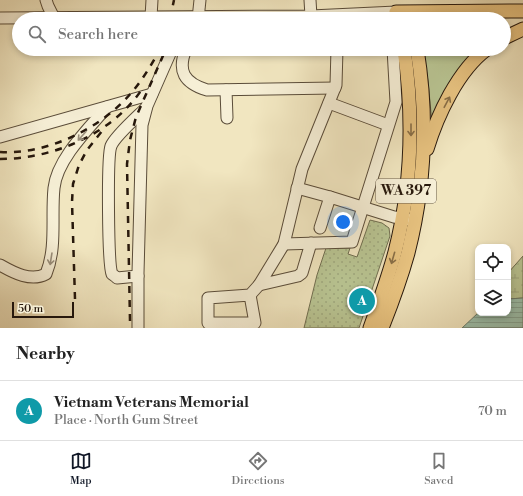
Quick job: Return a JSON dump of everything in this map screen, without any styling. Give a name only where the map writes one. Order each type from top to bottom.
[{"type":"main road","points":[[395,10],[523,11]]},
{"type":"main road","points":[[511,34],[523,28]]},
{"type":"main road","name":"WA 397","points":[[370,328],[392,261],[402,218],[409,166],[410,102],[405,56]]},
{"type":"main road","name":"WA 397","points":[[382,328],[402,272],[415,220],[422,164],[423,101],[418,56]]},
{"type":"main road","points":[[422,164],[430,139],[457,84],[468,66],[478,56]]},
{"type":"street","points":[[46,0],[51,12]]},
{"type":"street","points":[[151,12],[152,0]]},
{"type":"street","points":[[199,12],[200,0]]},
{"type":"street","points":[[310,0],[311,12]]},
{"type":"street","points":[[378,12],[395,10]]},
{"type":"street","points":[[0,18],[12,18]]},
{"type":"street","points":[[138,328],[138,276],[143,120],[147,106],[169,56]]},
{"type":"street","points":[[183,56],[182,65],[184,74],[193,84],[207,90],[335,88]]},
{"type":"street","points":[[250,295],[255,323],[208,323],[208,298],[250,295],[284,244],[303,164],[335,88],[337,77],[337,56]]},
{"type":"street","points":[[284,244],[352,242],[396,102],[393,56]]},
{"type":"street","points":[[226,90],[227,118]]},
{"type":"street","points":[[0,137],[152,94]]},
{"type":"street","points":[[396,102],[423,101]]},
{"type":"street","points":[[329,103],[388,125]]},
{"type":"street","points":[[138,276],[117,278],[112,273],[110,254],[108,168],[111,145],[147,106]]},
{"type":"street","points":[[0,265],[28,277],[39,278],[46,274],[51,263],[54,187],[58,174],[75,144],[107,107]]},
{"type":"street","points":[[297,188],[402,218],[415,220]]},
{"type":"street","points":[[320,228],[330,197]]},
{"type":"street","points":[[258,285],[298,276],[302,273],[311,243]]},
{"type":"green space","points":[[424,56],[478,56],[432,123]]},
{"type":"green space","points":[[370,220],[382,223],[389,228],[390,236],[359,328],[304,328],[317,275],[326,248],[350,248],[348,254],[357,257]]},
{"type":"green space","points":[[523,256],[523,298],[511,299],[511,270]]},
{"type":"shaded area","points":[[523,298],[523,328],[462,328],[475,316],[511,316],[511,299]]},
{"type":"railway","points":[[171,12],[174,0]]},
{"type":"railway","points":[[0,152],[18,152],[55,144],[89,128],[120,105],[140,82],[156,56]]},
{"type":"railway","points":[[130,321],[127,164],[130,140],[136,117],[163,56]]},
{"type":"railway","points":[[0,159],[21,158],[41,154],[62,148],[81,140],[100,130],[117,117],[132,103],[144,86]]},
{"type":"railway","points":[[75,299],[72,202],[73,184],[79,165],[87,150],[102,131]]},
{"type":"place","name":"Vietnam Veterans Memorial","points":[[362,301]]}]
